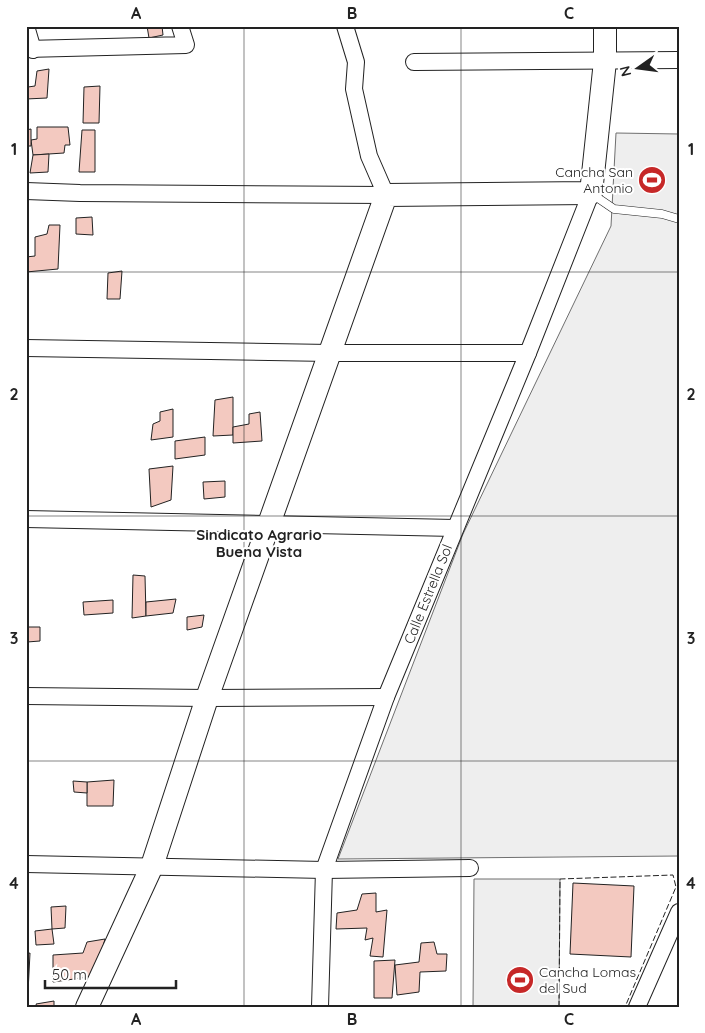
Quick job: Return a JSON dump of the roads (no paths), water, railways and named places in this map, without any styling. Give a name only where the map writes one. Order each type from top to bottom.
[{"type":"street","points":[[26,26],[30,49],[186,45],[180,26]]},
{"type":"street","points":[[87,1007],[152,866],[206,698],[386,195],[369,156],[354,89],[356,62],[345,26]]},
{"type":"street","points":[[26,191],[386,195],[591,193],[605,61],[605,26]]},
{"type":"street","points":[[414,62],[679,60]]},
{"type":"street","name":"Calle Estrella Sol","points":[[320,1007],[324,870],[386,697],[528,354],[591,193]]},
{"type":"street","points":[[26,348],[330,354],[528,354]]},
{"type":"street","points":[[26,519],[455,528]]},
{"type":"street","points":[[26,696],[386,697]]},
{"type":"street","points":[[26,864],[324,870],[470,868]]},
{"type":"street","points":[[637,1007],[679,912]]},
{"type":"lane","points":[[591,193],[614,209],[662,214],[679,219]]},
{"type":"place","name":"Cancha San Antonio","points":[[652,180]]},
{"type":"place","name":"Cancha Lomas del Sud","points":[[520,980]]},
{"type":"district","name":"Sindicato Agrario Buena Vista","points":[[259,544]]}]
